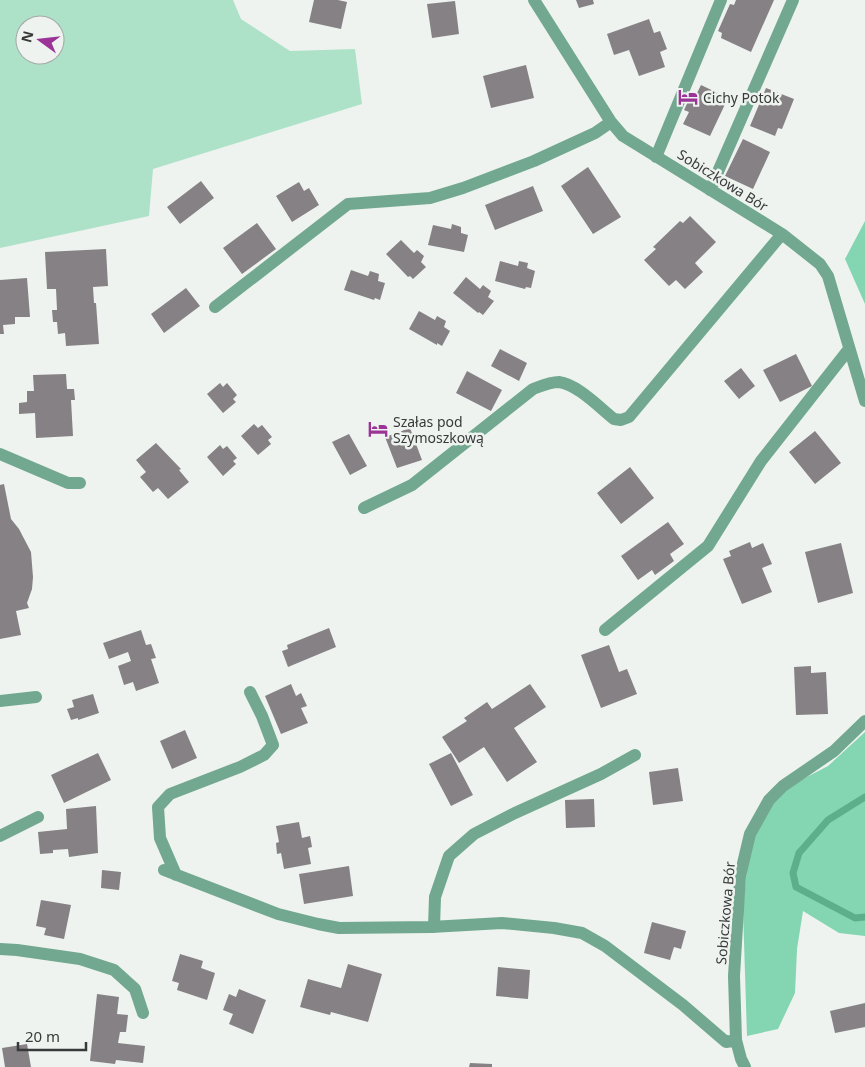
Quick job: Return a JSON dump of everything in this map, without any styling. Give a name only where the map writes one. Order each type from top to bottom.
[{"type":"street","name":"Sobiczkowa Bór","points":[[534,0],[611,122],[623,136],[782,234],[820,264],[828,276],[865,401]]},
{"type":"street","points":[[656,157],[721,0]]},
{"type":"street","points":[[710,190],[793,0]]},
{"type":"street","points":[[215,307],[348,204],[430,198],[463,188],[543,157],[595,133],[611,122]]},
{"type":"street","points":[[364,508],[412,485],[533,389],[544,384],[560,382],[574,388],[614,419],[621,420],[629,417],[782,234]]},
{"type":"street","points":[[605,630],[708,546],[761,461],[849,349]]},
{"type":"street","points":[[0,454],[68,483],[80,483]]},
{"type":"street","points":[[250,692],[273,745],[264,755],[240,767],[170,794],[158,807],[160,838],[170,873],[278,914],[339,928],[434,927],[502,923],[582,933],[605,946],[683,1005],[726,1042],[736,1040]]},
{"type":"street","points":[[0,701],[36,698]]},
{"type":"street","name":"Sobiczkowa Bór","points":[[745,1067],[741,1060],[736,1040],[734,976],[740,876],[750,834],[769,800],[782,786],[834,751],[865,721]]},
{"type":"street","points":[[434,927],[435,897],[449,856],[474,834],[601,774],[635,755]]},
{"type":"street","points":[[0,836],[38,817]]},
{"type":"street","points":[[0,949],[80,959],[114,970],[134,989],[144,1013]]},
{"type":"green space","points":[[0,0],[233,0],[241,19],[290,51],[355,49],[362,104],[153,169],[149,216],[0,248]]},
{"type":"green space","points":[[865,221],[865,304],[845,259]]},
{"type":"green space","points":[[865,732],[865,936],[839,933],[803,911],[797,949],[795,993],[778,1029],[747,1036],[743,910],[750,834],[776,793],[828,766]]},
{"type":"building","points":[[314,0],[347,2],[341,29],[309,22]]},
{"type":"building","points":[[576,0],[593,0],[594,4],[579,8]]},
{"type":"building","points":[[736,0],[774,0],[751,52],[721,38],[722,33],[718,31],[730,4],[734,5]]},
{"type":"building","points":[[455,1],[459,34],[432,38],[427,4]]},
{"type":"building","points":[[649,19],[654,33],[660,31],[667,49],[660,52],[665,67],[639,76],[629,50],[614,55],[607,34]]},
{"type":"building","points":[[526,65],[534,98],[491,108],[483,76]]},
{"type":"building","points":[[701,85],[728,98],[710,136],[683,124],[689,112],[684,110],[692,93],[696,95]]},
{"type":"building","points":[[766,88],[794,99],[782,129],[778,128],[775,136],[750,126]]},
{"type":"building","points":[[743,139],[770,152],[753,189],[725,176]]},
{"type":"building","points":[[588,167],[621,217],[593,234],[561,186]]},
{"type":"building","points":[[201,181],[214,198],[180,224],[167,207]]},
{"type":"building","points":[[299,182],[304,191],[309,188],[319,205],[292,222],[276,196]]},
{"type":"building","points":[[533,186],[543,211],[495,230],[485,205]]},
{"type":"building","points":[[690,216],[716,242],[695,263],[703,272],[685,289],[676,280],[669,286],[644,260],[656,249],[653,247],[680,221],[683,223]]},
{"type":"building","points":[[257,223],[276,249],[242,274],[223,248]]},
{"type":"building","points":[[452,224],[461,227],[461,233],[468,235],[464,252],[428,245],[433,225],[451,229]]},
{"type":"building","points":[[401,240],[414,253],[417,250],[424,256],[421,262],[426,267],[413,279],[410,276],[408,277],[386,254]]},
{"type":"building","points":[[106,249],[108,286],[93,287],[99,344],[66,346],[65,333],[58,334],[57,322],[53,322],[52,310],[57,310],[56,289],[47,289],[45,252]]},
{"type":"building","points":[[500,261],[518,266],[519,261],[528,263],[527,268],[535,271],[531,288],[526,287],[525,289],[495,281]]},
{"type":"building","points":[[351,270],[368,276],[370,271],[379,274],[378,281],[385,283],[380,300],[375,298],[374,300],[344,290]]},
{"type":"building","points":[[466,277],[480,289],[483,285],[491,291],[488,297],[494,301],[483,315],[453,293]]},
{"type":"building","points":[[27,278],[30,317],[15,317],[15,324],[3,325],[4,334],[0,334],[0,280]]},
{"type":"building","points":[[186,288],[200,306],[164,333],[151,314]]},
{"type":"building","points":[[419,311],[435,320],[437,316],[446,321],[444,327],[450,331],[442,346],[409,329]]},
{"type":"building","points":[[500,349],[527,363],[519,381],[491,366]]},
{"type":"building","points":[[796,354],[812,386],[780,402],[763,370]]},
{"type":"building","points":[[741,368],[755,386],[739,399],[724,381]]},
{"type":"building","points":[[467,371],[502,390],[491,411],[456,393]]},
{"type":"building","points":[[66,374],[67,389],[74,389],[75,400],[71,400],[73,436],[36,438],[35,413],[19,414],[19,403],[27,402],[27,391],[34,391],[33,375]]},
{"type":"building","points":[[220,383],[223,387],[227,383],[237,395],[233,399],[236,402],[223,413],[207,394]]},
{"type":"building","points":[[254,424],[258,428],[262,425],[272,437],[268,440],[271,444],[258,455],[241,436]]},
{"type":"building","points":[[410,428],[422,460],[397,468],[385,437]]},
{"type":"building","points":[[815,431],[841,463],[815,484],[789,452]]},
{"type":"building","points":[[349,434],[367,466],[350,475],[332,442]]},
{"type":"building","points":[[156,443],[181,469],[179,470],[189,482],[168,499],[158,488],[153,492],[140,477],[146,472],[136,460]]},
{"type":"building","points":[[220,445],[223,449],[227,446],[237,458],[233,461],[236,464],[223,476],[207,457]]},
{"type":"building","points":[[630,467],[654,498],[621,524],[597,493]]},
{"type":"building","points":[[4,484],[11,519],[19,529],[31,552],[33,577],[32,589],[27,603],[29,608],[16,611],[21,635],[0,639],[0,485]]},
{"type":"building","points":[[668,522],[684,544],[670,554],[674,561],[655,575],[652,570],[638,580],[621,556]]},
{"type":"building","points":[[750,542],[752,548],[763,543],[772,564],[762,568],[772,592],[742,604],[723,559],[731,556],[729,551]]},
{"type":"building","points":[[841,543],[853,593],[818,603],[805,552]]},
{"type":"building","points":[[329,628],[336,647],[288,667],[282,651],[288,649],[287,645]]},
{"type":"building","points":[[141,630],[146,645],[151,644],[156,658],[151,659],[159,683],[136,691],[133,682],[124,685],[118,666],[131,661],[128,652],[109,659],[103,643]]},
{"type":"building","points":[[609,645],[619,672],[627,669],[637,694],[601,708],[581,655]]},
{"type":"building","points":[[811,666],[811,673],[826,672],[828,714],[796,715],[794,667]]},
{"type":"building","points":[[291,684],[296,696],[301,693],[307,706],[301,708],[308,723],[281,734],[265,696]]},
{"type":"building","points":[[530,684],[546,707],[514,728],[537,762],[507,782],[484,747],[459,763],[442,737],[467,721],[464,718],[487,702],[492,709]]},
{"type":"building","points":[[93,694],[99,713],[78,720],[78,718],[71,720],[67,709],[74,707],[72,700]]},
{"type":"building","points":[[185,730],[197,758],[172,769],[160,741]]},
{"type":"building","points":[[98,753],[111,780],[64,803],[51,775]]},
{"type":"building","points":[[451,753],[473,795],[451,806],[429,764]]},
{"type":"building","points":[[678,768],[683,801],[653,805],[649,772]]},
{"type":"building","points":[[594,799],[595,827],[566,828],[565,800]]},
{"type":"building","points":[[96,806],[98,853],[69,857],[68,849],[53,850],[53,853],[40,854],[38,832],[67,829],[66,809]]},
{"type":"building","points":[[299,822],[302,838],[310,836],[312,847],[308,848],[311,864],[284,869],[281,853],[277,854],[276,843],[279,842],[276,826]]},
{"type":"building","points":[[349,866],[353,896],[304,904],[299,874]]},
{"type":"building","points":[[102,870],[121,872],[119,890],[101,888]]},
{"type":"building","points":[[41,900],[71,905],[64,939],[44,935],[46,928],[36,926]]},
{"type":"building","points":[[652,922],[686,931],[681,949],[674,947],[670,960],[644,953]]},
{"type":"building","points":[[180,954],[203,961],[201,968],[215,973],[207,1000],[177,990],[179,983],[172,981]]},
{"type":"building","points":[[348,964],[382,974],[368,1022],[331,1012],[330,1015],[300,1007],[308,979],[341,988]]},
{"type":"building","points":[[498,967],[530,970],[528,999],[496,996]]},
{"type":"building","points":[[239,989],[266,1000],[253,1034],[229,1024],[233,1014],[223,1010],[229,994],[236,997]]},
{"type":"building","points":[[97,994],[119,997],[117,1014],[128,1015],[126,1032],[120,1032],[118,1043],[145,1046],[143,1063],[116,1060],[115,1064],[90,1061]]},
{"type":"building","points":[[865,1003],[865,1027],[835,1033],[830,1011]]},
{"type":"building","points":[[27,1044],[31,1067],[5,1067],[2,1048]]},
{"type":"building","points":[[470,1063],[492,1064],[492,1067],[469,1067]]},
{"type":"waterway","points":[[865,797],[828,820],[799,853],[793,873],[796,887],[855,918],[865,917]]},
{"type":"place","name":"Cichy Potok","points":[[688,97]]},
{"type":"place","name":"Szałas pod Szymoszkową","points":[[378,429]]}]
